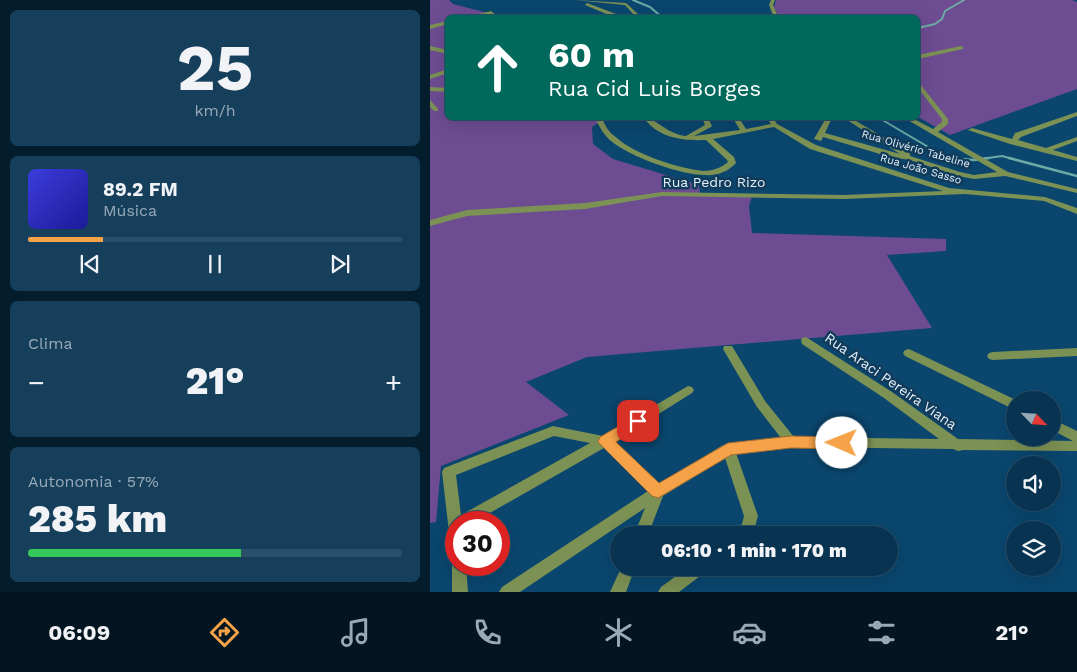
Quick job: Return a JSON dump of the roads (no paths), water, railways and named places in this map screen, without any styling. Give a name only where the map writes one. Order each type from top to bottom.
[{"type":"street","points":[[576,0],[626,4],[637,15]]},
{"type":"street","points":[[576,0],[614,15]]},
{"type":"street","points":[[773,0],[771,6],[776,15]]},
{"type":"street","points":[[478,15],[491,12],[494,15]]},
{"type":"street","points":[[430,27],[445,23]]},
{"type":"street","points":[[430,48],[445,51]]},
{"type":"street","points":[[920,57],[961,48]]},
{"type":"street","points":[[430,72],[438,74]]},
{"type":"street","points":[[430,77],[445,72]]},
{"type":"street","points":[[920,88],[945,119],[944,127],[934,132]]},
{"type":"street","points":[[430,90],[445,91]]},
{"type":"street","points":[[430,102],[436,110]]},
{"type":"street","points":[[1013,142],[1018,135],[1077,114]]},
{"type":"street","name":"Rua Pedro Rizo","points":[[600,120],[605,131],[625,148],[638,154],[703,173],[712,173],[727,167],[732,163],[732,158],[707,137]]},
{"type":"street","points":[[650,120],[669,134],[688,137],[722,135],[775,125]]},
{"type":"street","points":[[706,120],[709,126],[722,135]]},
{"type":"street","points":[[737,120],[744,131]]},
{"type":"street","name":"Rua João Sasso","points":[[771,120],[775,125],[813,147],[866,165],[962,193],[1045,199],[1077,211]]},
{"type":"street","points":[[813,147],[828,120]]},
{"type":"street","points":[[849,120],[911,158]]},
{"type":"street","points":[[912,120],[1005,174],[1077,191]]},
{"type":"street","points":[[688,137],[709,126]]},
{"type":"street","points":[[972,130],[1077,159]]},
{"type":"street","name":"Rua Olivério Tabeline","points":[[822,134],[974,177],[1005,174]]},
{"type":"street","points":[[1047,150],[1077,139]]},
{"type":"street","name":"Rua Pedro Rizo","points":[[430,223],[467,213],[585,206],[662,194],[844,197],[962,193]]},
{"type":"street","name":"Rua Araci Pereira Viana","points":[[806,341],[888,395],[958,446]]},
{"type":"street","points":[[728,349],[760,404],[791,442]]},
{"type":"street","points":[[992,356],[1077,352]]},
{"type":"street","points":[[909,353],[1006,401]]},
{"type":"street","points":[[482,511],[605,442],[688,390]]},
{"type":"street","points":[[1061,429],[1077,437]]},
{"type":"street","points":[[454,511],[449,472],[550,431],[605,442],[658,492]]},
{"type":"street","points":[[507,592],[658,492],[728,449],[791,442],[958,446],[1077,446]]},
{"type":"street","points":[[728,449],[751,516],[748,526]]},
{"type":"street","points":[[645,526],[658,492]]},
{"type":"street","points":[[459,576],[460,592]]},
{"type":"street","points":[[618,592],[625,576]]},
{"type":"street","points":[[666,592],[688,576]]},
{"type":"waterway","points":[[633,0],[650,7],[659,15]]},
{"type":"waterway","points":[[920,28],[935,24],[942,19],[945,11],[964,0]]},
{"type":"waterway","points":[[882,120],[947,158]]},
{"type":"waterway","points":[[981,159],[1002,156],[1013,159]]},
{"type":"waterway","points":[[947,158],[961,159]]},
{"type":"waterway","points":[[947,158],[974,160],[989,158]]},
{"type":"waterway","points":[[1009,158],[1077,176]]}]
